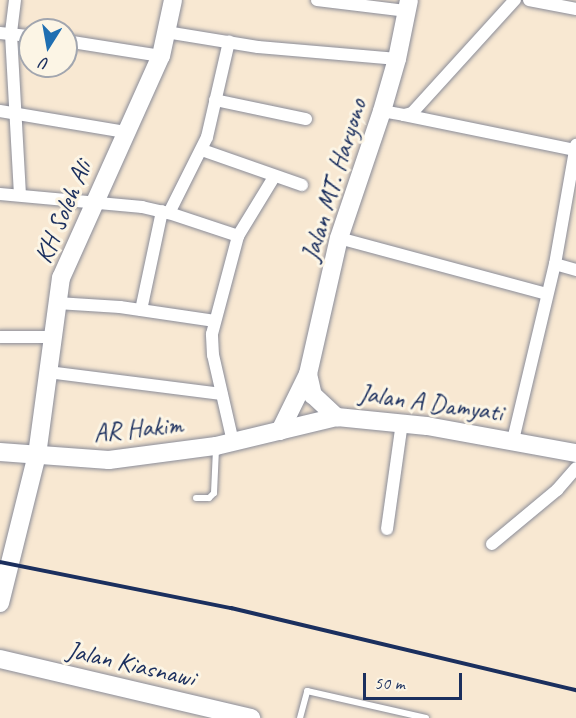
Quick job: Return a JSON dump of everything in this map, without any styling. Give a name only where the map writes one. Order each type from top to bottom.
[{"type":"street","points":[[15,0],[5,33],[16,112],[20,195]]},
{"type":"street","name":"KH Soleh Ali","points":[[0,603],[37,455],[57,303],[67,262],[161,56],[173,0]]},
{"type":"street","points":[[316,0],[408,6]]},
{"type":"street","points":[[404,115],[415,111],[514,0]]},
{"type":"street","points":[[529,0],[568,5]]},
{"type":"street","name":"Jalan MT. Haryono","points":[[280,431],[308,374],[339,238],[382,111],[397,59],[408,6]]},
{"type":"street","points":[[166,32],[229,42],[397,59]]},
{"type":"street","points":[[141,310],[165,212],[202,150],[212,123],[229,42]]},
{"type":"street","points":[[78,43],[161,56]]},
{"type":"street","points":[[215,100],[306,119]]},
{"type":"street","points":[[0,111],[125,132]]},
{"type":"street","points":[[382,111],[575,150]]},
{"type":"street","points":[[513,440],[555,264],[576,145]]},
{"type":"street","points":[[202,150],[302,185]]},
{"type":"street","points":[[224,444],[222,394],[211,347],[215,321],[238,236],[274,177]]},
{"type":"street","points":[[0,194],[118,203],[165,212],[238,236]]},
{"type":"street","points":[[339,238],[547,294]]},
{"type":"street","points":[[555,264],[576,270]]},
{"type":"street","points":[[57,303],[141,310],[215,321]]},
{"type":"street","points":[[0,337],[53,337]]},
{"type":"street","points":[[48,372],[222,394]]},
{"type":"street","points":[[308,374],[313,395],[337,417]]},
{"type":"street","name":"Jalan A Damyati","points":[[280,431],[337,417],[402,422],[576,453]]},
{"type":"street","points":[[387,529],[402,422]]},
{"type":"street","name":"AR Hakim","points":[[0,452],[109,460],[224,444],[280,431]]},
{"type":"street","points":[[492,544],[557,490],[576,468]]},
{"type":"street","name":"Jalan Kiasnawi","points":[[0,659],[251,718]]},
{"type":"lane","points":[[196,498],[209,498],[214,493],[224,444]]},
{"type":"lane","points":[[300,718],[307,692],[426,718]]},
{"type":"railway","points":[[0,562],[231,608],[576,690]]}]
